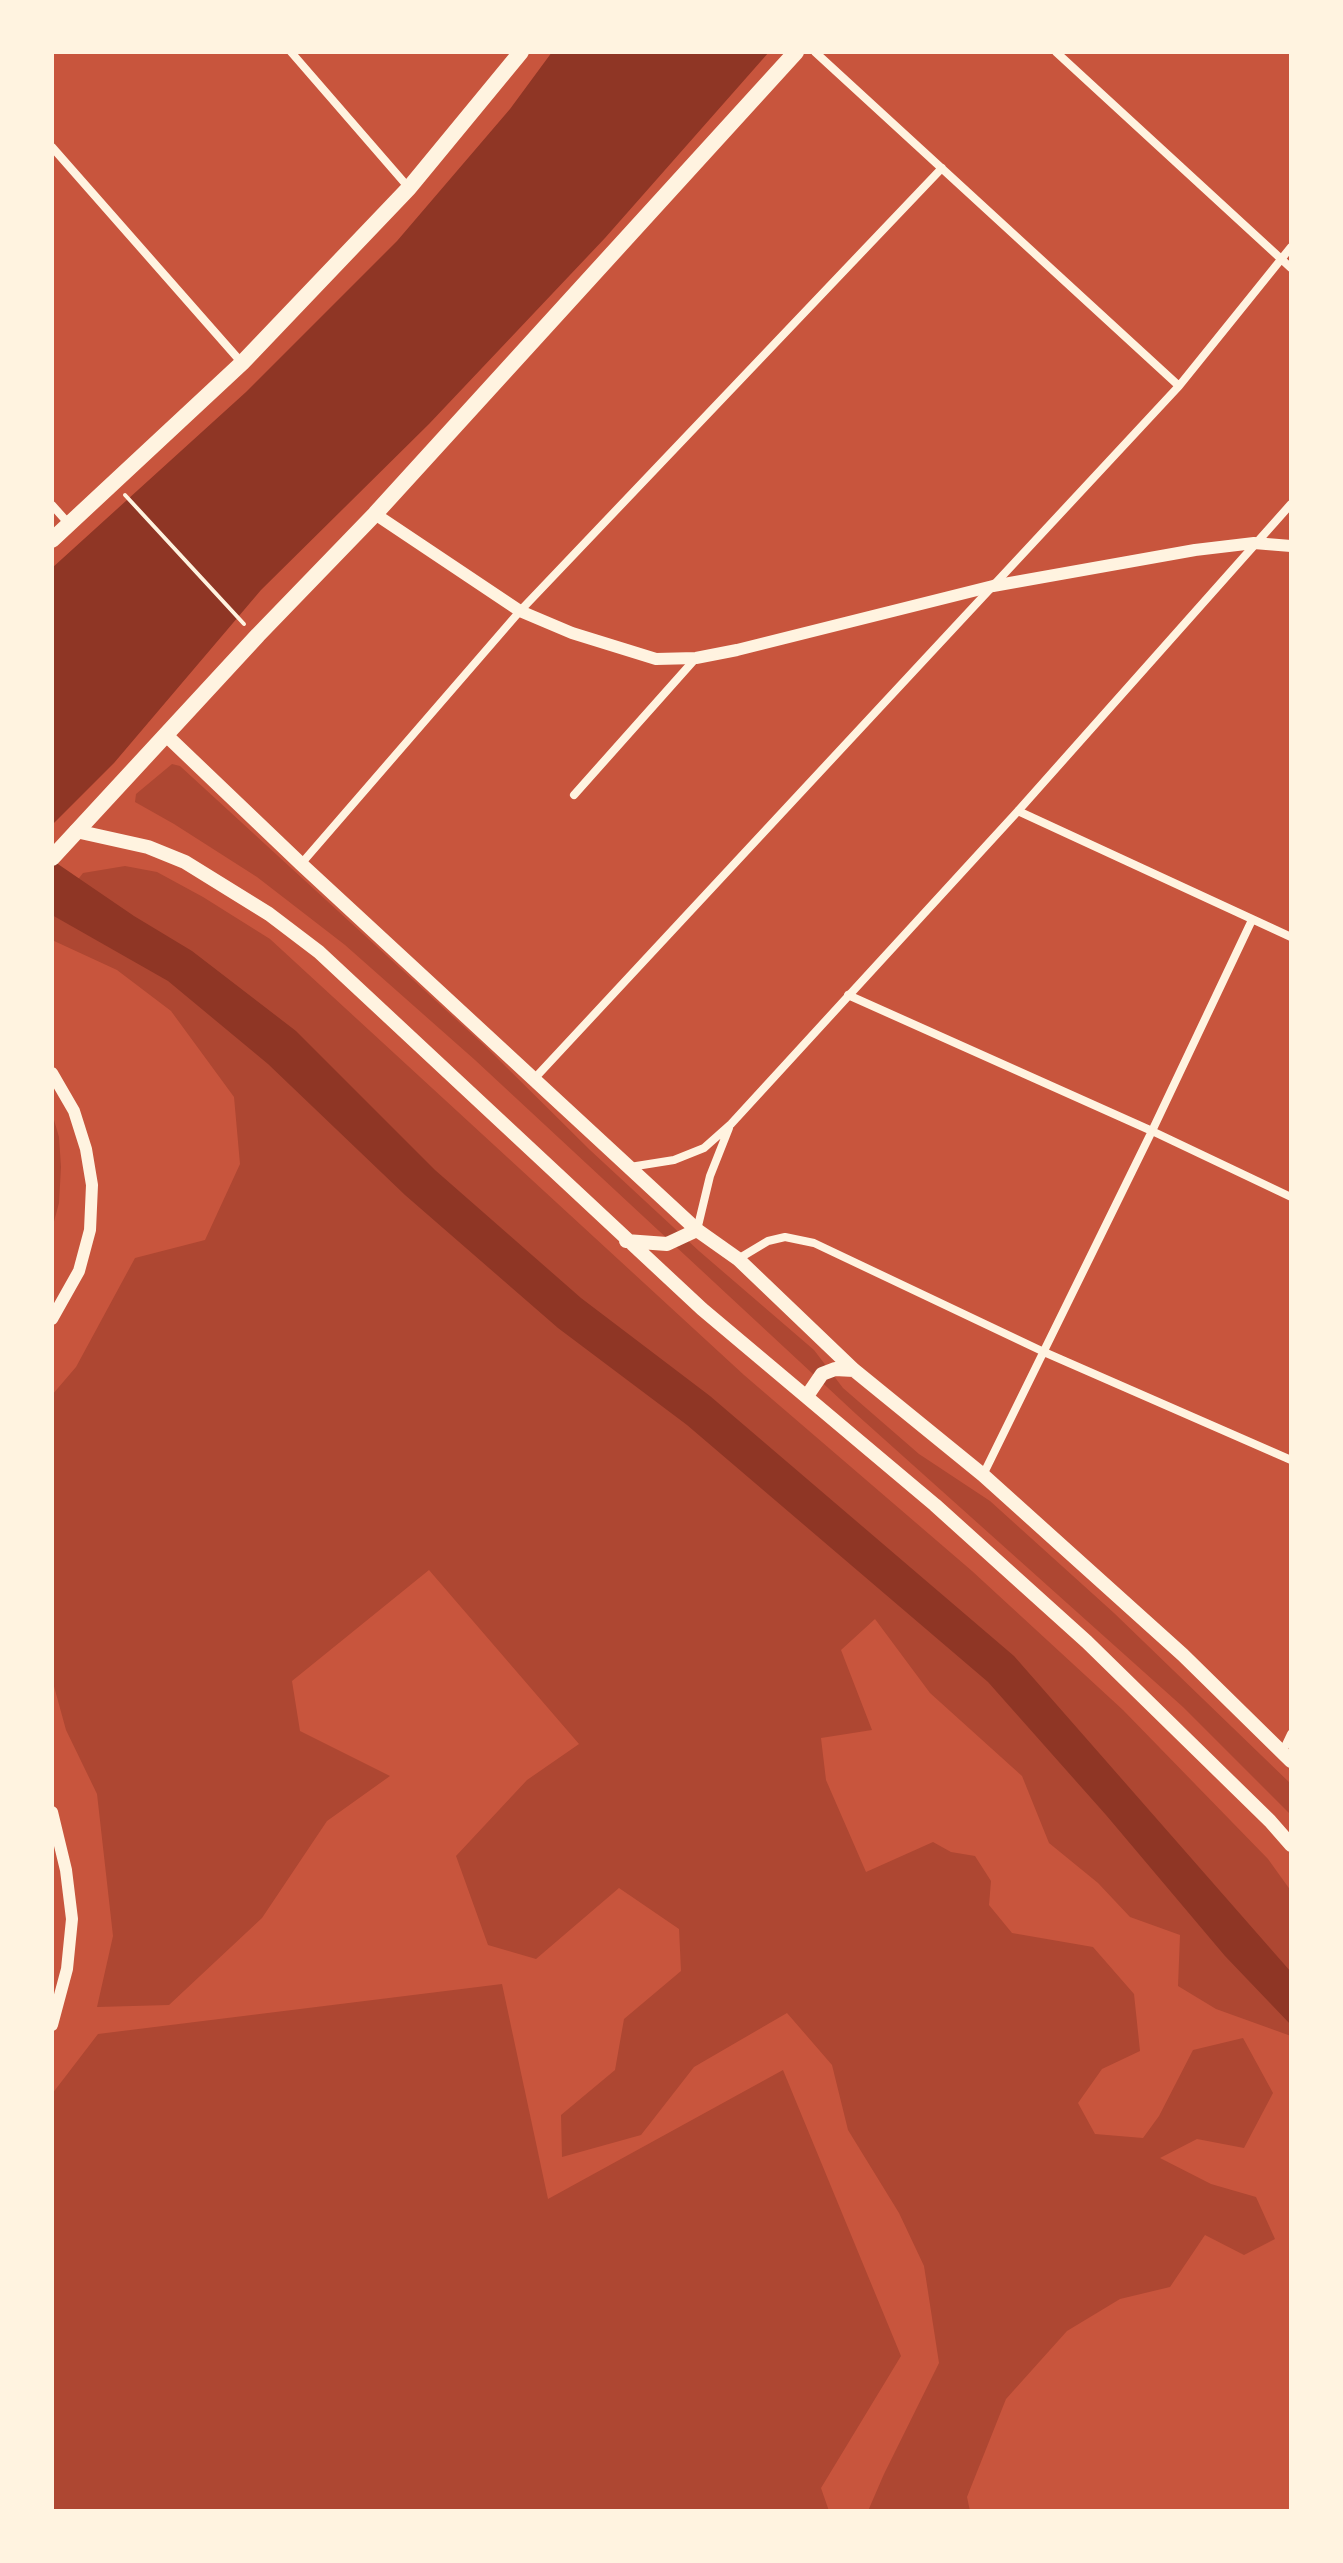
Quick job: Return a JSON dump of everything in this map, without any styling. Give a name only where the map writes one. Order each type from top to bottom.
[{"type":"main road","points":[[52,540],[242,363],[409,188],[521,52]]},
{"type":"main road","points":[[52,858],[375,514],[796,52]]},
{"type":"main road","points":[[166,735],[697,1230],[738,1259],[854,1370],[983,1475],[1183,1655],[1286,1757]]},
{"type":"main road","points":[[76,831],[148,847],[185,862],[269,914],[319,952],[626,1241],[935,1505],[1087,1642],[1291,1845]]},
{"type":"main road","points":[[626,1241],[667,1244],[697,1230]]},
{"type":"main road","points":[[807,1396],[822,1374],[835,1369],[854,1370]]},
{"type":"street","points":[[291,52],[409,188]]},
{"type":"street","points":[[815,52],[1179,386]]},
{"type":"street","points":[[1056,52],[1291,268]]},
{"type":"street","points":[[52,147],[242,363]]},
{"type":"street","points":[[301,864],[520,611],[942,168]]},
{"type":"street","points":[[534,1079],[1179,386],[1291,247]]},
{"type":"street","points":[[629,1167],[674,1160],[704,1148],[731,1124],[1018,811],[1291,504]]},
{"type":"street","points":[[52,505],[69,524]]},
{"type":"street","points":[[375,514],[520,611],[572,633],[656,659],[696,658],[737,650],[993,586],[1195,550],[1254,543],[1291,546]]},
{"type":"street","points":[[574,795],[696,658]]},
{"type":"street","points":[[1018,811],[1291,937]]},
{"type":"street","points":[[983,1475],[1252,920]]},
{"type":"street","points":[[848,995],[1291,1197]]},
{"type":"street","points":[[52,1073],[74,1111],[86,1149],[92,1185],[90,1230],[79,1271],[52,1319]]},
{"type":"street","points":[[697,1230],[710,1176],[731,1124]]},
{"type":"street","points":[[738,1259],[768,1241],[785,1237],[814,1243],[1044,1352],[1291,1460]]},
{"type":"street","points":[[1286,1757],[1291,1734]]},
{"type":"street","points":[[52,1812],[66,1870],[72,1919],[67,1969],[52,2025]]},
{"type":"path","points":[[124,494],[243,623]]},
{"type":"shaded area","points":[[552,52],[769,52],[605,238],[429,424],[261,590],[114,763],[52,825],[52,568],[246,392],[397,241],[510,109]]},
{"type":"shaded area","points":[[172,764],[180,766],[484,1045],[590,1150],[699,1251],[814,1350],[843,1388],[919,1454],[990,1501],[1114,1613],[1291,1784],[1291,1815],[1183,1707],[856,1414],[475,1060],[345,945],[257,877],[135,802],[136,794]]},
{"type":"shaded area","points":[[52,860],[192,951],[296,1031],[435,1170],[581,1298],[710,1396],[1014,1656],[1291,1972],[1291,2025],[1225,1956],[988,1682],[687,1425],[558,1328],[405,1195],[268,1064],[168,981],[52,915]]},
{"type":"shaded area","points":[[125,866],[157,872],[270,939],[744,1375],[972,1571],[1123,1710],[1268,1859],[1291,1891],[1291,2036],[1216,2009],[1178,1986],[1180,1935],[1130,1917],[1098,1883],[1049,1843],[1022,1776],[930,1693],[875,1619],[841,1650],[872,1730],[821,1738],[826,1780],[866,1872],[933,1842],[951,1852],[975,1856],[991,1881],[989,1905],[1012,1933],[1093,1947],[1134,1994],[1140,2051],[1102,2069],[1078,2103],[1095,2134],[1143,2138],[1159,2116],[1193,2050],[1243,2038],[1273,2093],[1244,2148],[1197,2139],[1160,2158],[1211,2184],[1256,2197],[1275,2239],[1244,2255],[1205,2235],[1170,2287],[1120,2299],[1067,2331],[1006,2399],[967,2497],[970,2511],[868,2511],[939,2363],[924,2266],[899,2213],[848,2130],[832,2065],[787,2013],[694,2067],[641,2135],[562,2157],[561,2115],[615,2070],[624,2019],[681,1971],[679,1929],[619,1888],[536,1959],[488,1945],[456,1856],[527,1780],[579,1744],[429,1570],[292,1681],[300,1731],[390,1776],[327,1821],[262,1918],[169,2005],[97,2007],[113,1936],[97,1794],[66,1730],[52,1679],[52,1395],[76,1367],[135,1258],[205,1240],[240,1164],[234,1097],[171,1011],[117,970],[52,940],[52,913],[83,873]]},
{"type":"shaded area","points":[[52,1113],[59,1137],[61,1167],[59,1203],[52,1229]]},
{"type":"shaded area","points":[[502,1984],[548,2199],[783,2070],[901,2356],[821,2488],[829,2511],[52,2511],[52,2094],[98,2034]]}]
